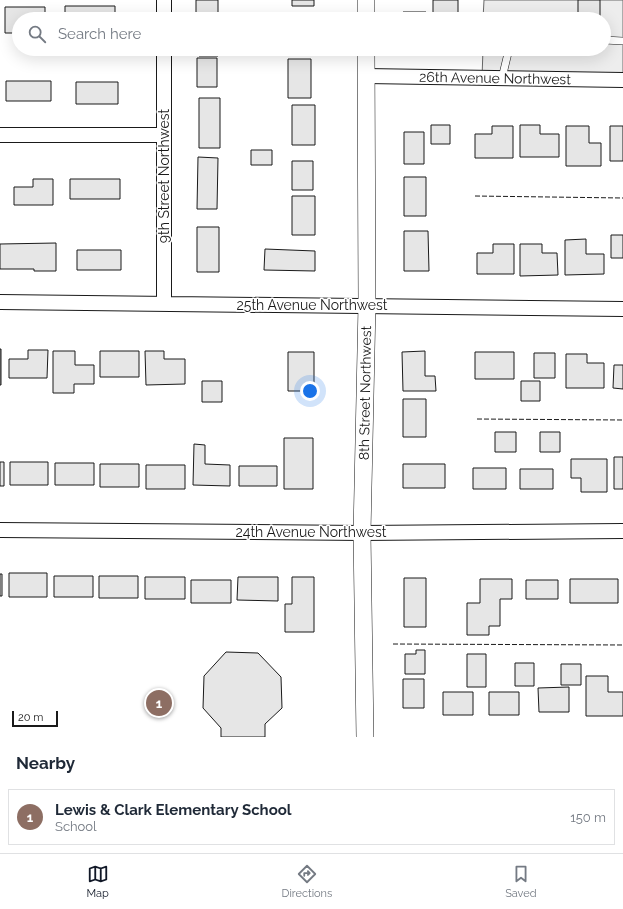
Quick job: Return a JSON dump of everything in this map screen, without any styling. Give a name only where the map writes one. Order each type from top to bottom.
[{"type":"street","points":[[164,0],[164,12]]},
{"type":"street","points":[[366,0],[366,12]]},
{"type":"street","name":"9th Street Northwest","points":[[164,56],[164,304]]},
{"type":"street","name":"8th Street Northwest","points":[[365,737],[362,533],[367,305],[366,56]]},
{"type":"street","name":"26th Avenue Northwest","points":[[366,76],[623,80]]},
{"type":"street","points":[[0,135],[164,135]]},
{"type":"street","name":"25th Avenue Northwest","points":[[0,302],[623,309]]},
{"type":"street","name":"24th Avenue Northwest","points":[[0,530],[362,533],[623,531]]},
{"type":"lane","points":[[611,40],[623,41]]},
{"type":"lane","points":[[502,78],[507,56]]},
{"type":"shaded area","points":[[484,0],[623,0],[623,76],[482,78],[483,56],[611,56],[611,12],[483,12]]},
{"type":"building","points":[[196,0],[218,0],[218,12],[196,12]]},
{"type":"building","points":[[292,0],[314,0],[314,6],[292,6]]},
{"type":"building","points":[[433,0],[458,0],[458,12],[433,12]]},
{"type":"building","points":[[578,0],[600,0],[600,12],[578,12]]},
{"type":"building","points":[[65,6],[115,6],[115,12],[65,12]]},
{"type":"building","points":[[5,7],[45,7],[45,12],[12,12],[12,33],[5,33]]},
{"type":"building","points":[[197,58],[217,58],[217,87],[197,87]]},
{"type":"building","points":[[288,59],[311,59],[311,98],[288,98]]},
{"type":"building","points":[[6,81],[51,81],[51,101],[6,101]]},
{"type":"building","points":[[76,82],[118,82],[118,104],[76,104]]},
{"type":"building","points":[[199,98],[220,98],[220,148],[199,148]]},
{"type":"building","points":[[292,105],[315,105],[315,145],[292,145]]},
{"type":"building","points":[[431,125],[450,125],[450,144],[431,144]]},
{"type":"building","points":[[520,125],[540,125],[540,134],[559,134],[559,157],[520,157]]},
{"type":"building","points":[[492,126],[513,126],[513,158],[475,158],[475,134],[492,134]]},
{"type":"building","points":[[566,126],[589,126],[589,143],[601,143],[601,166],[566,166]]},
{"type":"building","points":[[610,126],[623,126],[623,161],[610,161]]},
{"type":"building","points":[[404,132],[424,132],[424,164],[404,164]]},
{"type":"building","points":[[251,150],[272,150],[272,165],[251,165]]},
{"type":"building","points":[[198,157],[218,158],[217,209],[197,209]]},
{"type":"building","points":[[292,161],[313,161],[313,190],[292,190]]},
{"type":"building","points":[[404,177],[426,177],[426,216],[404,216]]},
{"type":"building","points":[[33,179],[53,179],[53,205],[14,205],[14,187],[33,187]]},
{"type":"building","points":[[70,179],[120,179],[120,199],[70,199]]},
{"type":"building","points":[[292,196],[315,196],[315,235],[292,235]]},
{"type":"building","points":[[197,227],[219,227],[219,272],[197,272]]},
{"type":"building","points":[[404,231],[428,231],[429,271],[404,271]]},
{"type":"building","points":[[611,235],[623,235],[623,258],[611,258]]},
{"type":"building","points":[[586,239],[586,254],[604,254],[604,274],[565,275],[565,240]]},
{"type":"building","points":[[56,243],[56,271],[34,271],[34,269],[0,269],[0,244]]},
{"type":"building","points":[[493,244],[514,244],[514,274],[477,274],[477,253],[493,253]]},
{"type":"building","points":[[520,244],[542,244],[542,253],[557,253],[558,275],[520,276]]},
{"type":"building","points":[[265,249],[315,251],[315,271],[264,270]]},
{"type":"building","points":[[77,250],[121,250],[121,270],[77,270]]},
{"type":"building","points":[[1,349],[1,385],[0,385]]},
{"type":"building","points":[[28,350],[48,350],[47,378],[9,378],[9,359],[28,359]]},
{"type":"building","points":[[53,351],[75,351],[75,365],[94,365],[94,384],[74,384],[74,393],[53,393]]},
{"type":"building","points":[[100,351],[139,351],[139,377],[100,377]]},
{"type":"building","points":[[145,351],[164,351],[164,359],[185,359],[185,384],[146,385]]},
{"type":"building","points":[[425,351],[425,376],[435,376],[436,391],[403,391],[402,352]]},
{"type":"building","points":[[288,352],[314,352],[314,391],[288,391]]},
{"type":"building","points":[[475,352],[514,352],[514,379],[475,379]]},
{"type":"building","points":[[534,353],[555,353],[555,378],[534,378]]},
{"type":"building","points":[[566,354],[587,354],[587,363],[604,363],[604,388],[566,388]]},
{"type":"building","points":[[614,365],[623,365],[623,389],[613,388]]},
{"type":"building","points":[[202,381],[222,381],[222,402],[202,402]]},
{"type":"building","points":[[521,381],[540,381],[540,401],[521,401]]},
{"type":"building","points":[[403,399],[426,399],[426,437],[403,437]]},
{"type":"building","points":[[495,432],[516,432],[516,452],[495,452]]},
{"type":"building","points":[[540,432],[560,432],[560,452],[540,452]]},
{"type":"building","points":[[284,438],[313,438],[313,489],[284,489]]},
{"type":"building","points":[[194,444],[205,445],[205,464],[230,465],[230,486],[193,485]]},
{"type":"building","points":[[614,457],[623,457],[623,489],[614,489]]},
{"type":"building","points":[[571,459],[607,459],[607,492],[581,492],[581,478],[571,478]]},
{"type":"building","points":[[0,462],[4,462],[4,486],[0,486]]},
{"type":"building","points":[[10,462],[48,462],[48,485],[10,485]]},
{"type":"building","points":[[55,463],[94,463],[94,485],[55,485]]},
{"type":"building","points":[[100,464],[139,464],[139,487],[100,487]]},
{"type":"building","points":[[403,464],[445,464],[445,488],[403,488]]},
{"type":"building","points":[[146,465],[185,465],[185,489],[146,489]]},
{"type":"building","points":[[239,466],[277,466],[277,486],[239,486]]},
{"type":"building","points":[[473,468],[506,468],[506,489],[473,489]]},
{"type":"building","points":[[520,469],[553,469],[553,489],[520,489]]},
{"type":"building","points":[[9,573],[47,573],[47,597],[9,597]]},
{"type":"building","points":[[0,574],[2,574],[2,596],[0,596]]},
{"type":"building","points":[[54,576],[93,576],[93,597],[54,597]]},
{"type":"building","points":[[99,576],[138,576],[138,598],[99,598]]},
{"type":"building","points":[[145,577],[185,577],[185,599],[145,599]]},
{"type":"building","points":[[238,577],[278,577],[278,601],[237,600]]},
{"type":"building","points":[[292,577],[314,577],[314,632],[285,632],[285,604],[292,604]]},
{"type":"building","points":[[404,578],[426,578],[426,627],[404,627]]},
{"type":"building","points":[[480,579],[512,579],[512,599],[500,599],[500,626],[489,626],[489,635],[467,635],[467,603],[480,603]]},
{"type":"building","points":[[570,579],[618,579],[618,603],[570,603]]},
{"type":"building","points":[[191,580],[231,580],[231,603],[191,603]]},
{"type":"building","points":[[526,580],[558,580],[558,599],[526,599]]},
{"type":"building","points":[[416,650],[425,650],[425,674],[405,674],[405,654],[416,654]]},
{"type":"building","points":[[226,652],[258,653],[281,677],[282,708],[265,724],[265,737],[221,737],[221,728],[203,708],[204,676]]},
{"type":"building","points":[[467,654],[486,654],[486,687],[467,687]]},
{"type":"building","points":[[515,663],[534,663],[534,686],[515,686]]},
{"type":"building","points":[[561,664],[581,664],[581,685],[561,685]]},
{"type":"building","points":[[586,676],[608,676],[608,692],[623,692],[623,716],[586,716]]},
{"type":"building","points":[[403,679],[424,679],[424,708],[403,708]]},
{"type":"building","points":[[569,687],[569,712],[539,712],[538,688]]},
{"type":"building","points":[[443,692],[473,692],[473,715],[443,715]]},
{"type":"building","points":[[489,692],[519,692],[519,715],[489,715]]},
{"type":"fence","points":[[475,196],[623,198]]},
{"type":"fence","points":[[477,419],[623,420]]},
{"type":"fence","points":[[393,644],[623,645]]},
{"type":"place","name":"Lewis & Clark Elementary School","points":[[159,703]]}]
